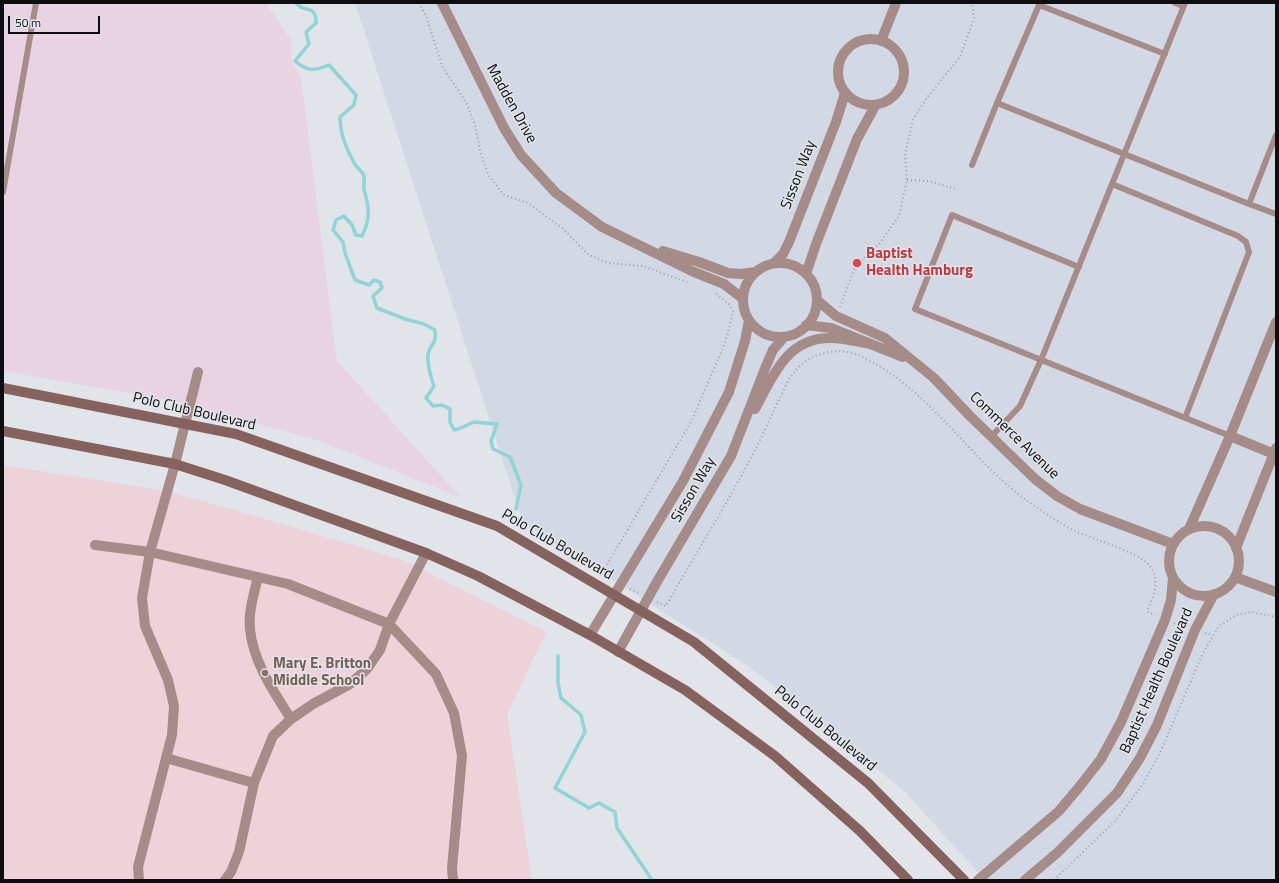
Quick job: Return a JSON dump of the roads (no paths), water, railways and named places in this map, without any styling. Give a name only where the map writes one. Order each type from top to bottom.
[{"type":"street","name":"Madden Drive","points":[[442,3],[504,128],[521,155],[556,193],[602,227],[694,272],[724,284],[742,298]]},
{"type":"street","points":[[881,41],[896,3]]},
{"type":"street","points":[[871,39],[881,41],[891,46],[899,54],[903,65],[904,76],[901,86],[894,96],[875,106],[864,105],[853,101],[845,94],[837,74],[839,63],[843,54],[851,46],[860,41],[871,39]]},
{"type":"street","name":"Sisson Way","points":[[774,263],[783,254],[789,242],[836,122],[845,94]]},
{"type":"street","points":[[806,274],[813,251],[857,139],[875,106]]},
{"type":"street","name":"Madden Drive","points":[[634,242],[699,262],[728,273],[741,274],[755,272]]},
{"type":"street","points":[[774,263],[783,263],[800,268],[812,282],[816,290],[816,309],[812,318],[796,333],[784,337],[764,334],[755,328],[744,310],[742,298],[744,288],[755,272],[764,266],[774,263]]},
{"type":"street","name":"Commerce Avenue","points":[[817,300],[836,316],[885,338],[934,378],[991,437],[1035,479],[1057,496],[1080,509],[1173,544]]},
{"type":"street","name":"Sisson Way","points":[[590,635],[682,481],[729,392],[745,341],[749,320]]},
{"type":"street","points":[[1189,529],[1230,436],[1276,322]]},
{"type":"street","name":"Commerce Avenue","points":[[806,325],[831,328],[911,360]]},
{"type":"street","name":"Sisson Way","points":[[618,652],[658,580],[731,456],[766,366],[774,350],[784,337]]},
{"type":"street","points":[[731,456],[771,378],[786,356],[798,346],[814,340],[829,338],[871,344]]},
{"type":"street","points":[[138,880],[138,867],[172,735],[174,706],[168,680],[145,626],[142,598],[150,552],[198,372]]},
{"type":"street","name":"Polo Club Boulevard","points":[[3,388],[236,434],[497,526],[694,642],[868,783],[964,880]]},
{"type":"street","points":[[3,431],[174,464],[225,480],[426,553],[478,576],[590,635],[685,690],[774,756],[860,831],[908,880]]},
{"type":"street","points":[[1230,436],[1275,452],[1236,548]]},
{"type":"street","points":[[1200,526],[1211,527],[1222,531],[1230,538],[1236,548],[1239,558],[1235,577],[1229,585],[1214,594],[1205,596],[1195,595],[1186,591],[1173,578],[1169,557],[1173,544],[1189,529],[1200,526]]},
{"type":"street","points":[[95,545],[150,552],[288,584],[389,624],[436,674],[454,713],[462,756],[452,868],[453,880]]},
{"type":"street","points":[[226,880],[239,852],[254,783],[273,736],[291,718],[350,684],[367,669],[380,650],[389,624],[426,553]]},
{"type":"street","points":[[258,577],[250,610],[249,628],[252,646],[268,681],[291,718]]},
{"type":"street","points":[[1235,577],[1276,592]]},
{"type":"street","name":"Baptist Health Boulevard","points":[[978,880],[1059,811],[1101,759],[1121,722],[1165,620],[1171,600],[1173,578]]},
{"type":"street","name":"Baptist Health Boulevard","points":[[1025,880],[1057,853],[1117,793],[1140,758],[1157,725],[1195,630],[1214,594]]},
{"type":"street","points":[[166,758],[254,783]]},
{"type":"lane","points":[[3,192],[36,3]]},
{"type":"lane","points":[[991,437],[1020,406],[1041,360],[1184,5],[1175,3]]},
{"type":"lane","points":[[972,165],[1039,5],[1165,54]]},
{"type":"lane","points":[[998,104],[1276,214]]},
{"type":"lane","points":[[1249,204],[1276,135]]},
{"type":"lane","points":[[1112,184],[1238,236],[1246,242],[1249,252],[1185,418]]},
{"type":"lane","points":[[1079,267],[952,215],[915,309],[1230,436]]},
{"type":"waterway","points":[[296,3],[302,8],[312,11],[314,13],[316,23],[306,32],[309,44],[295,61],[308,69],[315,69],[329,65],[356,95],[354,105],[340,117],[340,124],[347,149],[356,166],[364,176],[364,187],[368,207],[367,224],[362,236],[356,235],[352,225],[344,216],[336,220],[333,230],[343,242],[345,253],[355,280],[369,285],[374,280],[380,282],[382,288],[373,296],[377,308],[405,319],[424,324],[435,330],[435,339],[428,354],[434,386],[426,398],[433,406],[442,405],[450,409],[450,422],[454,430],[474,422],[497,424],[491,441],[493,449],[510,457],[521,485],[516,509]]},
{"type":"waterway","points":[[558,656],[558,683],[561,698],[581,715],[585,732],[555,788],[589,808],[599,803],[615,812],[617,828],[652,880]]},
{"type":"place","name":"Baptist Health Hamburg","points":[[857,263]]},
{"type":"place","name":"Mary E. Britton Middle School","points":[[265,673]]}]
